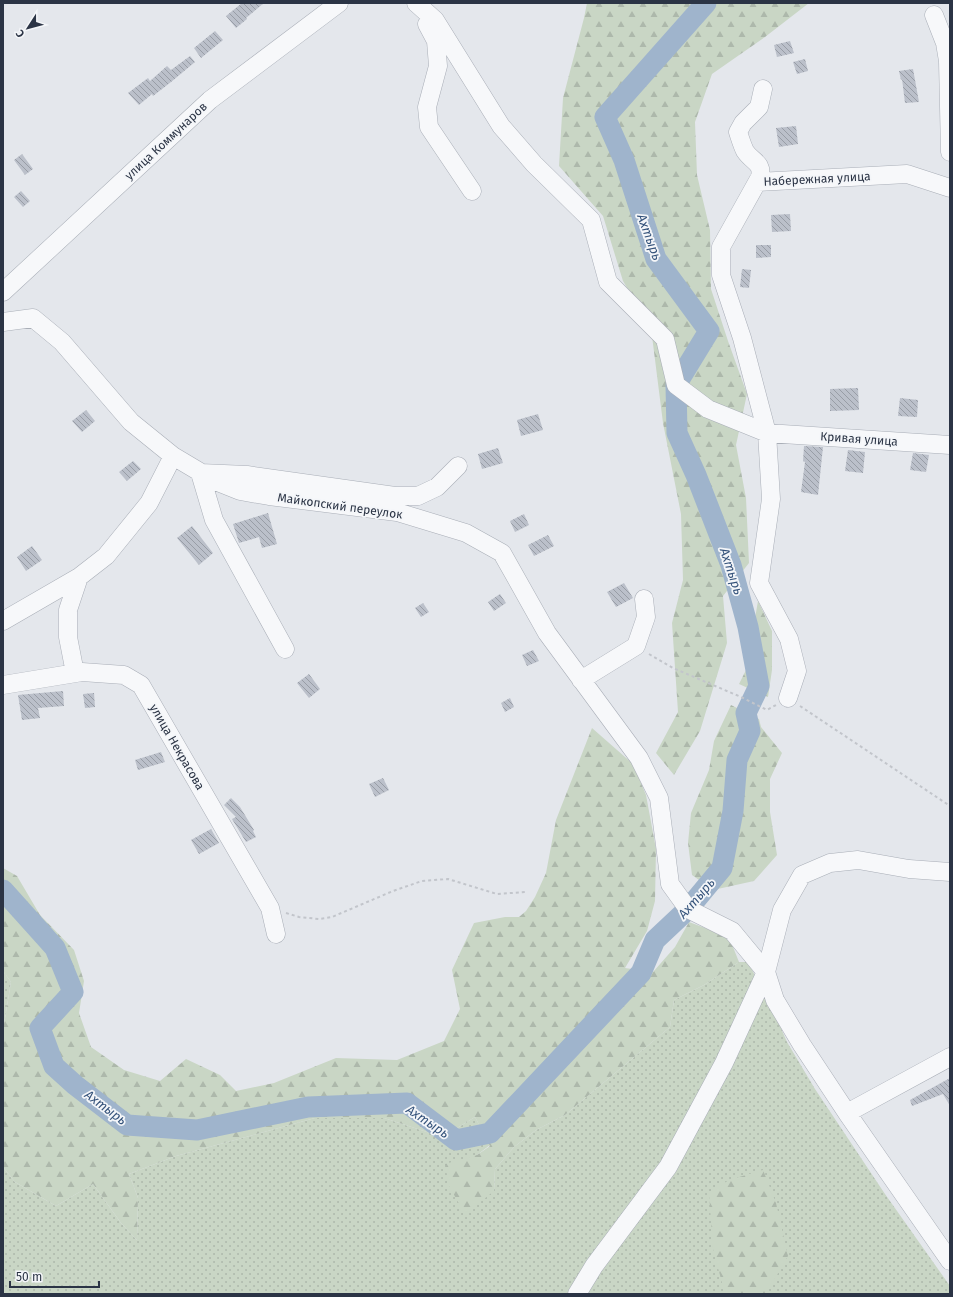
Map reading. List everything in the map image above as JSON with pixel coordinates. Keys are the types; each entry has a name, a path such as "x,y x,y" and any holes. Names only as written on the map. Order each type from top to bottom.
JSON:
{"street":[{"name":"улица Коммунаров","path":"3,292 210,100 339,3"},
{"path":"417,4 436,41 438,66 427,106 429,127 472,191"},
{"name":"Кривая улица","path":"417,4 435,20 501,126 534,164 591,220 608,282 665,339 676,385 708,409 767,433 950,444"},
{"path":"934,15 945,43 948,61 950,152"},
{"path":"758,182 762,170 758,163 751,158 745,150 738,132 743,123 759,107 763,89"},
{"name":"Набережная улица","path":"788,698 797,671 796,664 789,639 759,582 771,499 767,433 742,338 721,275 721,247 758,182 907,174 950,188"},
{"path":"3,322 33,318 62,342 131,422 173,456 149,503 106,556 79,577 3,621"},
{"name":"Майкопский переулок","path":"173,456 215,481 240,491 397,512 466,533 502,553 547,633 639,758 659,798 670,884 688,910 732,932 766,972"},
{"path":"285,649 214,520 200,473 247,475 395,496 418,496 437,487 458,466"},
{"path":"75,672 68,637 68,610 79,577"},
{"path":"581,680 636,646 646,617 644,599"},
{"name":"улица Некрасова","path":"3,685 75,672 124,675 141,685 270,908 276,934"},
{"path":"577,1294 594,1266 668,1167 724,1063 766,972 782,910 802,875 830,863 858,860 909,869 950,872"},
{"path":"766,972 775,1000 802,1045 847,1113 950,1261"},
{"path":"847,1113 950,1057"}],"path":[{"path":"636,646 673,668 741,697 767,710 788,698 950,806"},
{"path":"270,908 299,917 319,919 332,917 393,891 422,881 448,879 497,894 526,892"}],"green space":[{"path":"587,3 809,3 765,37 712,74 695,122 697,175 710,230 711,289 747,394 736,445 746,498 749,563 723,596 727,643 700,731 674,775 656,753 678,712 672,623 683,580 681,514 663,423 651,328 623,281 603,216 559,166 563,98"},
{"path":"758,601 772,631 772,670 768,697 739,684 746,670"},
{"path":"731,705 759,719 761,727 782,753 770,779 770,812 777,855 754,881 713,890 692,875 688,843 691,813 709,770 714,741"},
{"path":"592,728 633,764 646,795 656,849 655,901 647,931 625,968 653,972 675,947 689,922 729,937 739,962 704,985 674,1000 670,1027 565,1115 536,1130 514,1147 495,1169 494,1191 465,1214 449,1186 445,1164 477,1155 490,1146 475,1117 457,1128 430,1133 384,1118 315,1118 176,1156 129,1174 138,1198 137,1240 121,1223 93,1184 56,1206 15,1182 3,1167 3,1030 11,982 3,971 3,868 17,876 40,915 74,950 84,981 79,1013 91,1047 124,1070 160,1081 186,1059 220,1075 236,1091 274,1083 336,1058 397,1060 444,1041 460,1009 452,970 474,923 505,917 519,917 526,911 535,897 546,873 556,820"},
{"path":"739,962 748,962 773,1010 787,1042 815,1089 885,1194 950,1286 950,1294 3,1294 3,1167 15,1182 56,1206 93,1184 121,1223 137,1240 138,1198 129,1174 176,1156 315,1118 384,1118 430,1133 457,1128 475,1117 490,1145 477,1155 494,1191 495,1169 514,1147 536,1130 565,1115 670,1027 674,1000 704,985"},
{"path":"3,971 11,982 3,1030"},
{"path":"763,1170 776,1203 788,1256 766,1294 725,1294 713,1249 709,1193 729,1180"}],"building":[{"path":"242,3 264,3 236,28 226,16"},
{"path":"215,31 223,40 201,58 194,48"},
{"path":"790,41 794,53 777,57 774,45"},
{"path":"190,56 195,62 153,96 152,94 139,105 128,93 148,78 150,81 167,66 171,70"},
{"path":"805,59 808,71 797,74 793,62"},
{"path":"913,69 919,102 905,103 902,79 901,80 899,71"},
{"path":"796,126 798,144 779,147 776,128"},
{"path":"22,154 33,169 25,175 14,160"},
{"path":"21,191 30,201 23,207 14,197"},
{"path":"790,214 791,231 772,232 771,215"},
{"path":"756,245 771,245 771,257 756,258"},
{"path":"742,269 751,270 749,288 740,287"},
{"path":"858,388 859,410 830,411 830,389"},
{"path":"900,398 918,400 917,417 898,416"},
{"path":"86,410 95,421 82,432 72,421"},
{"path":"538,414 543,430 521,436 517,420"},
{"path":"804,446 823,447 818,495 801,492 805,462 803,461"},
{"path":"498,448 503,463 482,469 478,454"},
{"path":"848,450 865,452 863,473 845,471"},
{"path":"913,453 929,455 926,472 910,470"},
{"path":"133,461 141,469 127,481 119,472"},
{"path":"268,513 277,544 262,548 259,537 239,543 233,524"},
{"path":"524,514 529,525 515,532 510,521"},
{"path":"192,526 213,553 199,565 177,538"},
{"path":"548,535 554,546 534,556 528,545"},
{"path":"32,546 42,560 26,571 17,557"},
{"path":"624,583 633,598 616,607 607,592"},
{"path":"500,594 506,603 494,611 488,602"},
{"path":"423,603 429,612 421,617 415,608"},
{"path":"533,650 539,661 527,666 522,655"},
{"path":"309,674 320,689 309,698 297,683"},
{"path":"63,691 64,706 38,708 40,718 22,720 18,695"},
{"path":"94,693 95,707 85,708 83,694"},
{"path":"510,698 514,707 505,712 501,703"},
{"path":"161,752 165,762 138,770 135,760"},
{"path":"383,778 389,790 375,797 369,784"},
{"path":"231,798 240,807 254,830 253,831 256,837 246,842 232,819 236,817 224,805"},
{"path":"211,829 219,843 199,854 191,840"},
{"path":"950,1078 950,1106 943,1094 912,1106 910,1100"}],"waterway":[{"name":"Ахтырь","path":"3,890 55,948 73,992 40,1028 54,1066 75,1085 127,1125 197,1130 308,1107 407,1103 456,1140 490,1133 641,973 655,940 688,909 722,868 733,811 737,760 750,731 746,713 759,686 748,627 731,565 696,475 677,433 676,385 709,331 656,259 624,160 605,117 706,3"}]}
